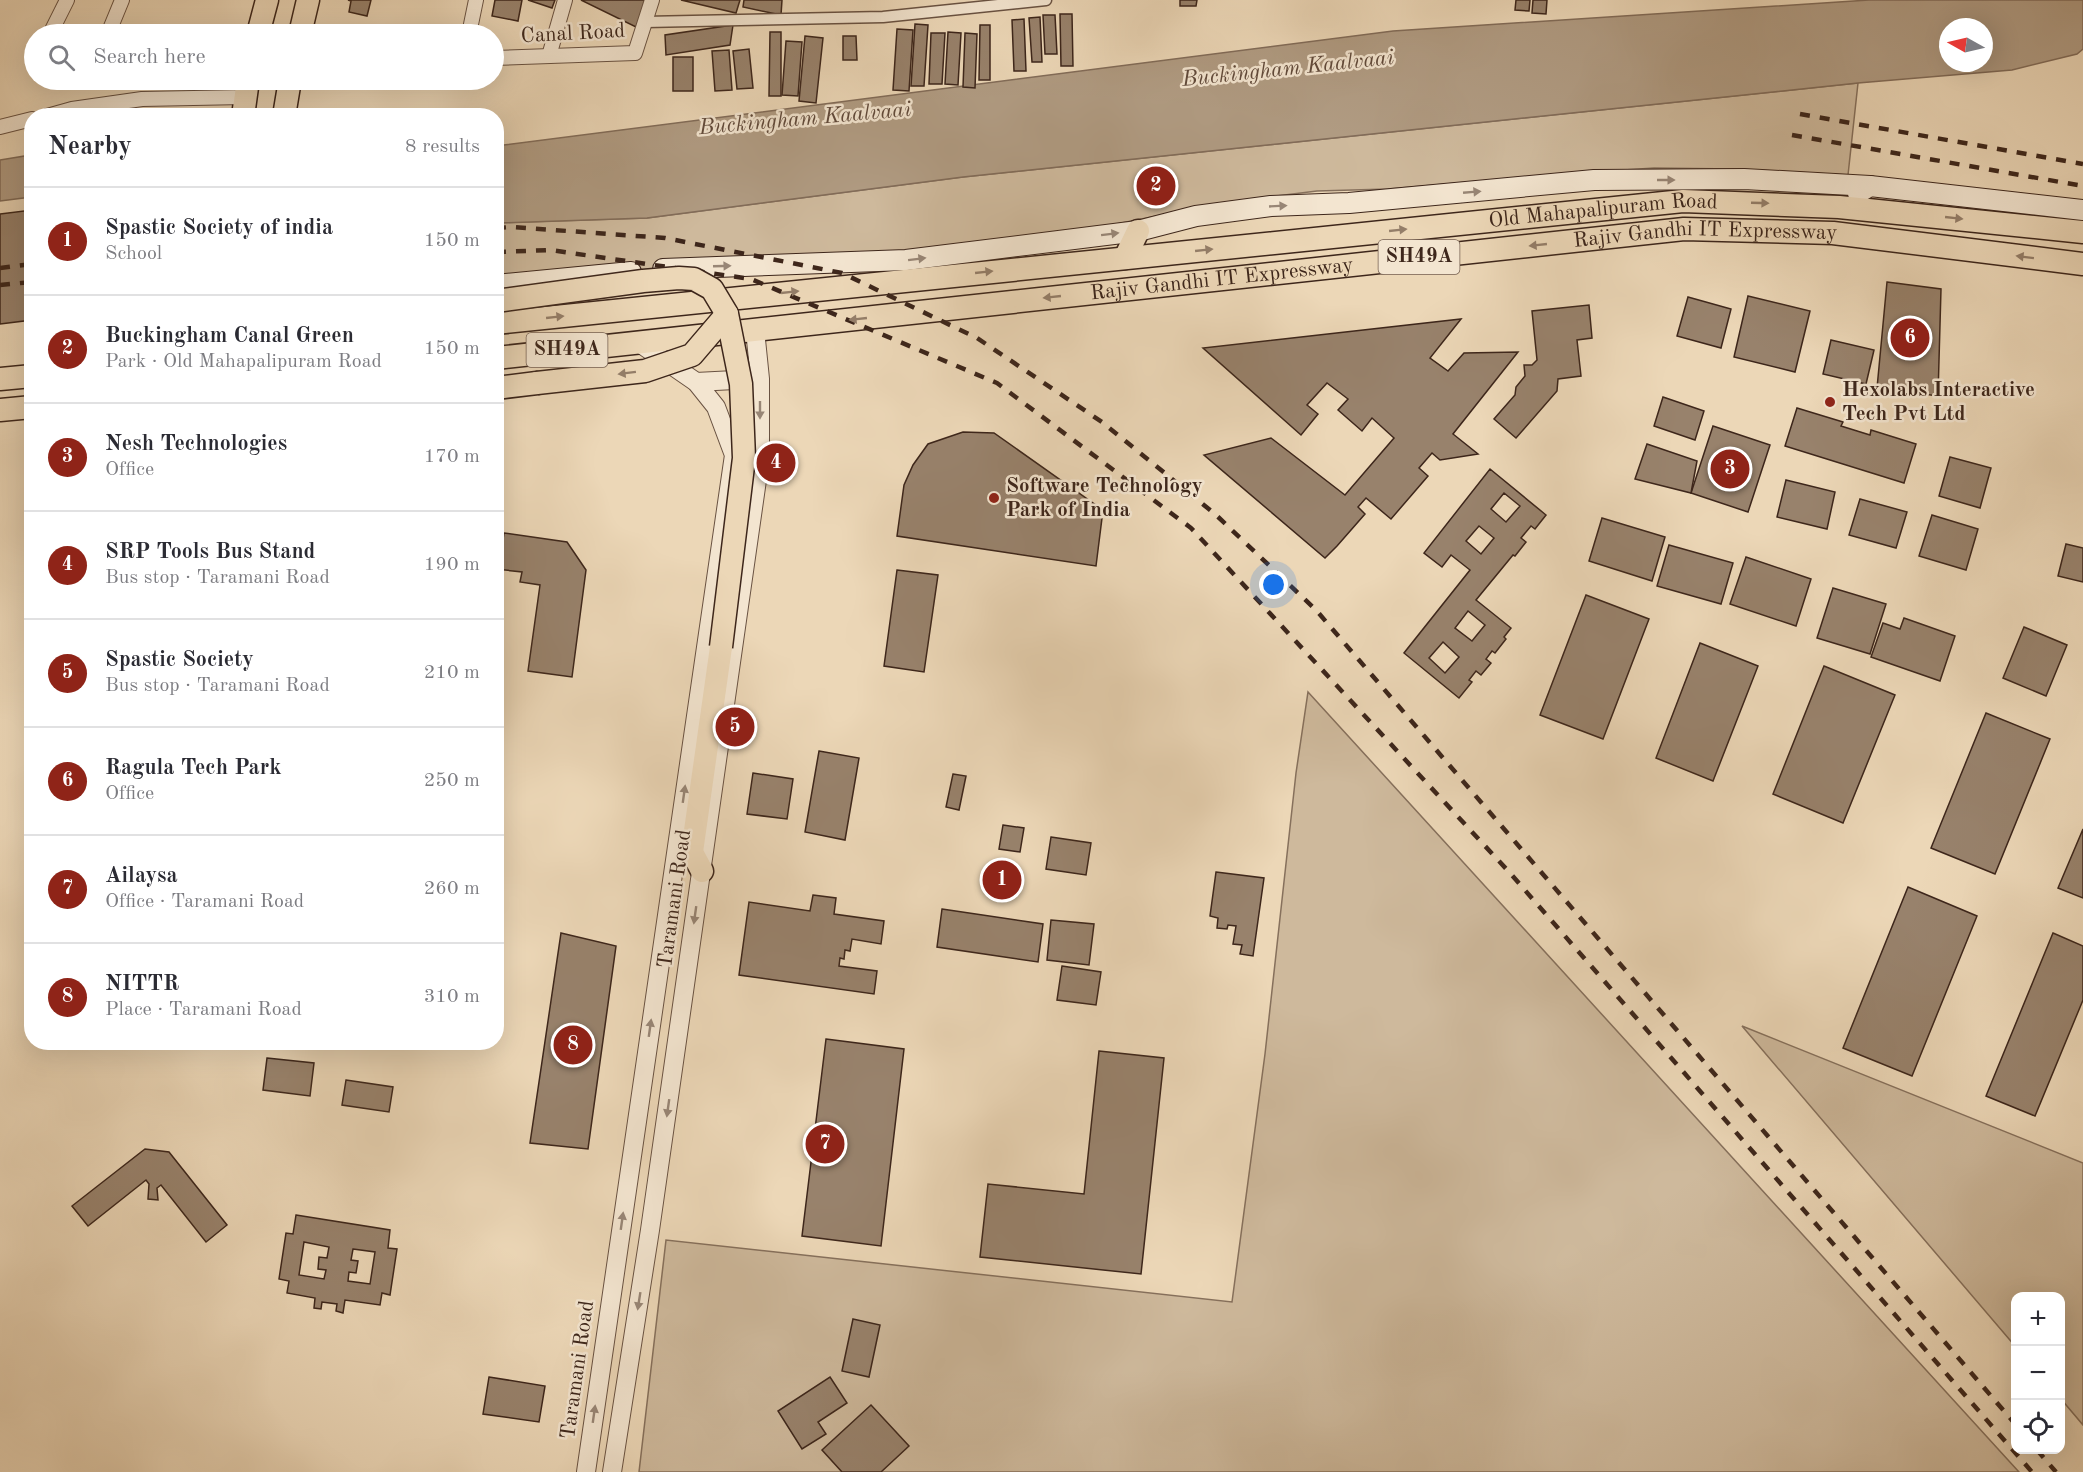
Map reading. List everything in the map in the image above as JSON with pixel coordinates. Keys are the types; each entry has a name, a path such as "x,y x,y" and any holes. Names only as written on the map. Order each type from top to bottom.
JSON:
{"main road":[{"path":"261,24 267,0"},
{"path":"302,24 308,0"},
{"path":"286,108 289,90"},
{"path":"504,284 681,268 906,260 1138,231 1197,216 1271,206 1349,203 1594,180 1744,179 1870,186 2083,210"},
{"path":"1839,207 1870,186"},
{"name":"Old Mahapalipuram Road","path":"504,322 1683,201 1839,207 2083,232"},
{"name":"Rajiv Gandhi IT Expressway","path":"638,342 1684,229 1833,233 2083,264"},
{"path":"1125,258 1138,231"},
{"path":"1236,246 1241,276"},
{"path":"1176,253 1179,283"},
{"path":"504,300 679,278 694,279 712,289 727,314 741,384 744,458 721,647 692,852 702,871"},
{"path":"504,387 645,371 692,355 727,314"},
{"name":"SH49A","path":"504,357 638,342"},
{"path":"0,379 24,377"},
{"path":"0,410 24,407"}],"street":[{"path":"55,24 67,0"},
{"path":"112,24 122,0"},
{"path":"471,24 476,0"},
{"path":"549,56 565,0"},
{"name":"Canal Road","path":"504,58 635,53 652,0"},
{"path":"645,22 883,17 1046,0"},
{"path":"79,108 142,99 245,97"},
{"path":"0,127 24,121"},
{"name":"Taramani Road","path":"612,1472 650,1230 760,459 760,379 755,330"},
{"path":"638,342 696,382 760,379"},
{"name":"Taramani Road","path":"586,1472 734,455 716,407 696,382"}],"shaded area":[{"path":"1858,83 1848,175 1736,169 1654,168 1388,189 1317,191 1227,202 1096,228 853,257 504,289 504,223 647,218 963,177"},
{"path":"1308,692 2019,1472 639,1472 666,1240 1232,1302 1265,1054 1296,773"},
{"path":"1742,1026 2083,1163 2083,1425 2065,1404 2065,1292 2011,1292 2011,1341"}],"water":[{"name":"Buckingham Kaalvaai","path":"1869,0 2083,0 2083,49 2077,54 2012,70 1993,72 1993,18 1939,18 1939,72 1988,72 1858,83 963,177 647,218 504,223 504,145 1393,31"},
{"path":"24,156 24,198 0,201 0,160"}],"building":[{"path":"348,0 371,0 367,16 349,12 351,1"},
{"path":"495,0 522,0 518,21 492,16"},
{"path":"528,0 555,0 552,8"},
{"path":"581,0 643,0 646,2 636,27"},
{"path":"681,0 740,0 736,13"},
{"path":"744,0 782,0 781,15 743,7"},
{"path":"1180,0 1197,0 1196,6 1180,6"},
{"path":"1516,0 1530,0 1529,11 1515,10"},
{"path":"1533,0 1547,0 1546,14 1532,13"},
{"path":"1060,14 1072,14 1073,66 1061,66"},
{"path":"1043,15 1055,15 1057,54 1045,54"},
{"path":"1040,17 1042,62 1032,62 1029,18"},
{"path":"1024,19 1026,71 1014,71 1012,20"},
{"path":"915,24 928,25 924,86 911,86"},
{"path":"733,25 730,45 666,55 665,35"},
{"path":"980,25 990,25 990,80 979,80"},
{"path":"897,29 913,30 909,91 893,90"},
{"path":"770,32 781,32 781,96 769,96"},
{"path":"948,32 961,33 958,85 945,84"},
{"path":"931,33 945,33 942,84 929,84"},
{"path":"965,33 977,34 975,88 963,87"},
{"path":"805,36 823,38 816,103 799,101"},
{"path":"843,36 856,36 857,60 843,60"},
{"path":"786,41 802,42 798,96 782,95"},
{"path":"749,49 753,88 737,89 733,51"},
{"path":"729,50 732,90 715,91 712,51"},
{"path":"673,57 693,57 693,91 673,91"},
{"path":"24,211 24,321 0,324 0,214"},
{"path":"1887,282 1941,289 1938,396 1877,388"},
{"path":"1748,296 1810,311 1795,372 1734,357"},
{"path":"1688,297 1731,309 1721,348 1677,336"},
{"path":"1589,305 1592,338 1577,340 1581,376 1558,379 1557,391 1516,438 1494,419 1515,395 1516,387 1525,376 1524,365 1532,365 1537,360 1532,311"},
{"path":"1461,319 1430,358 1448,371 1464,353 1518,352 1453,434 1478,454 1440,460 1432,453 1419,468 1428,476 1391,519 1366,498 1358,507 1365,514 1325,558 1204,455 1271,438 1345,495 1394,438 1372,418 1362,431 1338,410 1348,399 1327,383 1307,405 1318,414 1301,435 1203,348"},
{"path":"1831,340 1874,350 1866,384 1823,374"},
{"path":"1663,397 1704,411 1695,440 1654,426"},
{"path":"1797,408 1843,422 1841,426 1870,435 1871,430 1916,444 1904,483 1785,446"},
{"path":"1713,426 1770,445 1748,512 1691,493"},
{"name":"Software Technology Park of India","path":"963,432 994,433 1103,510 1096,566 897,536 904,485 913,465 928,444"},
{"path":"1647,444 1697,461 1691,493 1635,479"},
{"path":"1950,457 1991,468 1980,508 1939,496"},
{"path":"1490,469 1546,515 1535,529 1531,526 1521,538 1526,542 1476,600 1511,628 1495,653 1492,651 1486,659 1491,663 1481,675 1476,671 1469,680 1472,682 1459,698 1404,653 1470,570 1451,555 1442,567 1424,553","holes":["1504,493 1520,506 1506,522 1491,509","1479,526 1494,538 1481,554 1466,541","1468,611 1485,625 1472,641 1455,628","1443,642 1459,657 1445,673 1429,658"]},
{"path":"1786,480 1835,492 1827,529 1777,517"},
{"path":"1860,499 1907,512 1896,548 1849,535"},
{"path":"1932,515 1978,529 1966,570 1919,556"},
{"path":"1602,518 1665,537 1652,581 1589,561"},
{"path":"504,533 567,542 586,570 572,677 528,671 540,585 520,582 522,572 504,570"},
{"path":"2066,544 2083,548 2083,582 2058,576"},
{"path":"1669,545 1733,563 1721,604 1657,586"},
{"path":"1746,557 1811,579 1796,626 1730,604"},
{"path":"897,570 938,575 924,672 884,666"},
{"path":"1833,588 1886,604 1870,654 1817,638"},
{"path":"1586,595 1649,619 1603,739 1540,715"},
{"path":"1904,618 1955,636 1940,681 1871,657 1883,623 1900,629"},
{"path":"2024,627 2067,645 2046,696 2003,678"},
{"path":"1700,643 1758,666 1713,781 1656,758"},
{"path":"1824,666 1895,695 1843,823 1773,794"},
{"path":"1986,713 2050,739 1995,874 1931,848"},
{"path":"819,751 859,758 845,840 805,832"},
{"path":"753,773 793,779 787,819 747,814"},
{"path":"953,774 966,776 959,810 946,807"},
{"path":"1003,825 1024,828 1020,852 999,849"},
{"path":"2083,829 2083,898 2058,888"},
{"path":"1051,837 1091,843 1086,875 1046,869"},
{"path":"1216,872 1264,878 1253,956 1240,954 1242,945 1233,944 1236,926 1228,925 1227,929 1217,928 1218,918 1210,916"},
{"path":"1908,887 1977,916 1912,1076 1843,1048"},
{"path":"813,895 836,898 834,914 884,921 881,944 852,939 850,951 845,950 844,959 840,958 839,966 877,971 874,994 739,975 749,902 810,911"},
{"path":"942,909 1043,924 1038,962 937,947"},
{"path":"1051,920 1094,924 1089,965 1047,960"},
{"path":"561,933 616,946 588,1149 530,1143"},
{"path":"2053,933 2083,946 2083,1000 2035,1116 1986,1096"},
{"path":"1062,966 1101,972 1096,1005 1057,1000"},
{"path":"826,1039 904,1049 881,1246 802,1236"},
{"path":"1099,1051 1164,1058 1141,1274 980,1257 988,1184 1084,1194"},
{"path":"267,1058 314,1063 310,1096 263,1090"},
{"path":"346,1080 393,1087 389,1112 342,1105"},
{"path":"145,1149 169,1152 227,1225 206,1242 161,1185 157,1188 158,1200 148,1199 149,1184 146,1180 88,1226 72,1206"},
{"path":"296,1215 390,1230 388,1248 397,1249 390,1295 382,1293 380,1305 345,1300 343,1313 336,1311 337,1304 322,1302 321,1309 314,1308 315,1298 287,1293 289,1281 279,1279 286,1233 293,1234","holes":["304,1242 329,1247 327,1258 319,1257 318,1269 326,1270 324,1279 299,1275","353,1249 375,1252 370,1284 348,1281 349,1272 356,1273 358,1261 351,1260"]},
{"path":"853,1319 880,1325 869,1377 842,1371"},
{"path":"489,1377 545,1386 539,1422 483,1414"},
{"path":"830,1377 847,1403 818,1422 826,1434 802,1449 778,1411"},
{"path":"871,1405 909,1446 881,1472 842,1472 822,1450"}],"railway":[{"path":"1800,114 2083,164"},
{"path":"1792,135 2083,186"},
{"path":"504,228 665,238 842,273 977,338 1102,422 1215,514 1316,610 2011,1419"},
{"path":"504,252 550,250 751,279 997,383 1191,528 1510,873 2032,1472"},
{"path":"0,268 24,265"},
{"path":"0,285 24,283"},
{"path":"2040,1454 2056,1472"}],"place":[{"name":"Buckingham Canal Green","path":"1156,186"},
{"name":"Ragula Tech Park","path":"1910,338"},
{"name":"Hexolabs Interactive Tech Pvt Ltd","path":"1830,402"},
{"name":"SRP Tools Bus Stand","path":"776,463"},
{"name":"Nesh Technologies","path":"1730,469"},
{"name":"Software Technology Park of India","path":"994,498"},
{"name":"Spastic Society","path":"735,727"},
{"name":"Spastic Society of india","path":"1002,880"},
{"name":"NITTR","path":"573,1045"},
{"name":"Ailaysa","path":"825,1144"}]}
